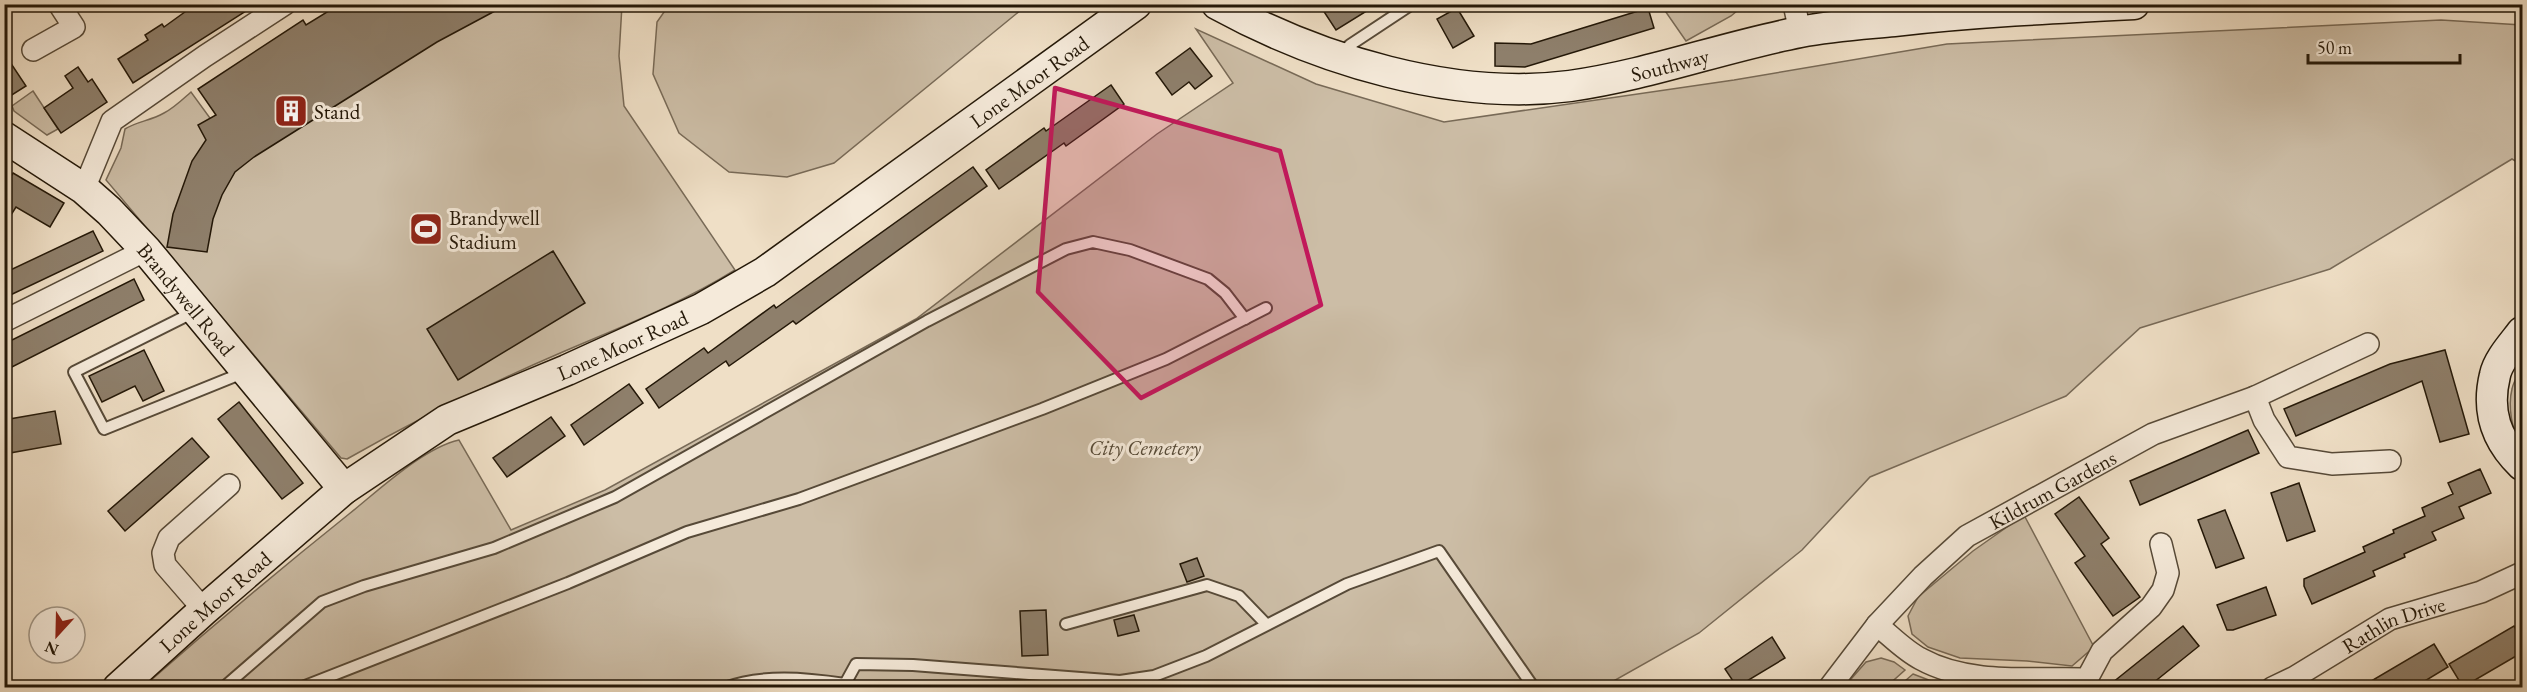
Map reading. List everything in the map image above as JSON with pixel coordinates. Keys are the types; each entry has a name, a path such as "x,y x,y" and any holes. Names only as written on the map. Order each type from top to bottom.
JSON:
{"street":[{"path":"33,50 74,27 59,4"},
{"name":"Lone Moor Road","path":"118,687 344,489 447,420 567,370 701,309 765,272 1136,4"},
{"name":"Southway","path":"1217,4 1266,29 1382,71 1425,80 1532,90 1612,77 1797,18 1941,16 2134,4"},
{"path":"84,189 112,121 281,6"},
{"name":"Brandywell Road","path":"4,136 84,189 146,250 344,489"},
{"path":"4,321 146,250"},
{"path":"2523,332 2511,346 2495,374 2492,407 2500,439 2523,465"},
{"name":"Kildrum Gardens","path":"1829,687 1877,625 1923,576 1967,536 2152,434 2255,397 2368,344"},
{"path":"2255,397 2264,420 2288,457 2332,464 2390,461"},
{"path":"204,610 165,565 163,553 169,538 229,485"},
{"path":"1877,625 1920,659 1950,671 1990,677 2091,683 2102,651 2151,607 2163,590 2168,573 2161,544"},
{"name":"Rathlin Drive","path":"2272,687 2298,682 2390,619 2481,592 2523,573"}],"lane":[{"path":"1339,56 1350,45 1412,4"},
{"path":"223,687 322,602 364,586 494,548 615,497 927,321 1066,249 1093,242 1130,250 1208,279 1225,293 1245,319"},
{"path":"300,687 568,583 687,532 800,499 1042,409 1166,359 1266,308"},
{"path":"197,311 74,372 104,429 247,371"},
{"path":"724,687 744,681 805,678 844,686 856,664 913,665 1120,681 1154,676 1206,656 1347,584 1439,551 1534,687"},
{"path":"1066,624 1207,585 1239,596 1266,624"},
{"path":"4,684 8,687"}],"highlighted area":[{"path":"1055,88 1280,151 1321,305 1141,398 1038,292"}],"green space":[{"name":"Brandywell Stadium","path":"408,5 622,5 619,56 624,106 735,270 670,305 478,391 347,459 341,458 106,180 121,148 125,129 168,111 191,92 215,125"},
{"path":"669,5 1027,5 834,163 787,177 729,172 679,133 653,74 657,22"},
{"path":"1661,5 1744,5 1731,16 1686,41"},
{"name":"City Cemetery","path":"2441,20 2522,25 2522,165 2512,159 2330,269 2140,328 2066,396 1870,477 1802,550 1699,633 1603,687 142,688 387,483 416,461 445,445 459,440 511,530 605,490 916,319 1157,134 1233,83 1196,29 1316,84 1444,122 1734,80 1947,44"},
{"path":"33,91 58,129 47,135 14,111 12,106"},
{"path":"2522,367 2522,444 2515,433 2510,403 2513,386"},
{"path":"2024,515 2094,647 2072,666 1960,658 1928,647 1912,634 1908,616 1918,597 1973,551"},
{"path":"1881,658 1894,662 1905,670 1886,687 1844,687 1866,662"},
{"path":"1913,674 1947,687 1898,687"}],"building":[{"path":"196,4 257,4 133,83 118,59 148,40 145,35 162,24 164,27"},
{"name":"Stand","path":"340,4 508,4 437,42 254,157 235,172 222,195 213,219 207,252 167,247 173,214 192,161 206,140 198,125 216,115 198,89 303,20 306,25"},
{"path":"1319,4 1378,4 1336,30"},
{"path":"1457,8 1474,36 1453,48 1437,19"},
{"path":"1648,8 1654,28 1525,67 1495,66 1495,43 1531,44"},
{"path":"1190,48 1212,76 1195,89 1189,82 1172,95 1156,73"},
{"path":"4,53 26,86 4,100"},
{"path":"78,67 88,82 92,79 107,102 61,133 44,108 73,88 65,76"},
{"path":"1111,85 1124,104 1066,146 1064,143 999,189 986,170 1044,128 1046,131"},
{"path":"973,167 987,186 796,324 793,321 729,366 726,361 659,408 646,389 704,348 708,353 774,305 776,308"},
{"path":"13,173 64,203 50,227 16,207 4,226 4,188"},
{"path":"93,231 103,251 4,298 4,273"},
{"path":"553,251 585,303 458,380 427,329"},
{"path":"134,279 144,300 4,371 4,344"},
{"path":"144,350 164,391 143,401 135,386 102,402 89,376"},
{"path":"2445,350 2469,434 2440,442 2422,381 2296,436 2284,409 2390,364"},
{"path":"629,384 643,403 584,445 571,425"},
{"path":"239,402 303,483 282,499 218,419"},
{"path":"55,411 61,444 4,454 4,420"},
{"path":"551,417 565,436 507,477 493,458"},
{"path":"2248,430 2259,453 2140,505 2130,481"},
{"path":"192,438 209,457 125,531 108,511"},
{"path":"2480,469 2491,493 2459,507 2464,518 2432,532 2436,540 2373,571 2375,576 2312,604 2304,586 2304,579 2365,552 2363,547 2425,516 2422,508 2453,494 2448,483"},
{"path":"2299,483 2315,531 2287,541 2271,493"},
{"path":"2079,497 2109,538 2101,544 2140,597 2113,616 2075,563 2085,556 2055,514"},
{"path":"2225,510 2244,558 2216,568 2198,520"},
{"path":"1197,558 1204,576 1187,582 1180,564"},
{"path":"2266,587 2276,615 2227,630 2217,605"},
{"path":"1046,610 1048,655 1022,656 1020,611"},
{"path":"1134,615 1139,631 1118,636 1114,620"},
{"path":"2183,626 2199,646 2148,687 2107,687"},
{"path":"2514,626 2523,640 2523,652 2463,687 2449,664"},
{"path":"1772,637 1785,658 1737,687 1725,669"},
{"path":"2434,644 2448,667 2415,687 2361,687"}],"place":[{"name":"Stand","path":"291,111"},
{"name":"Brandywell Stadium","path":"426,229"}]}
